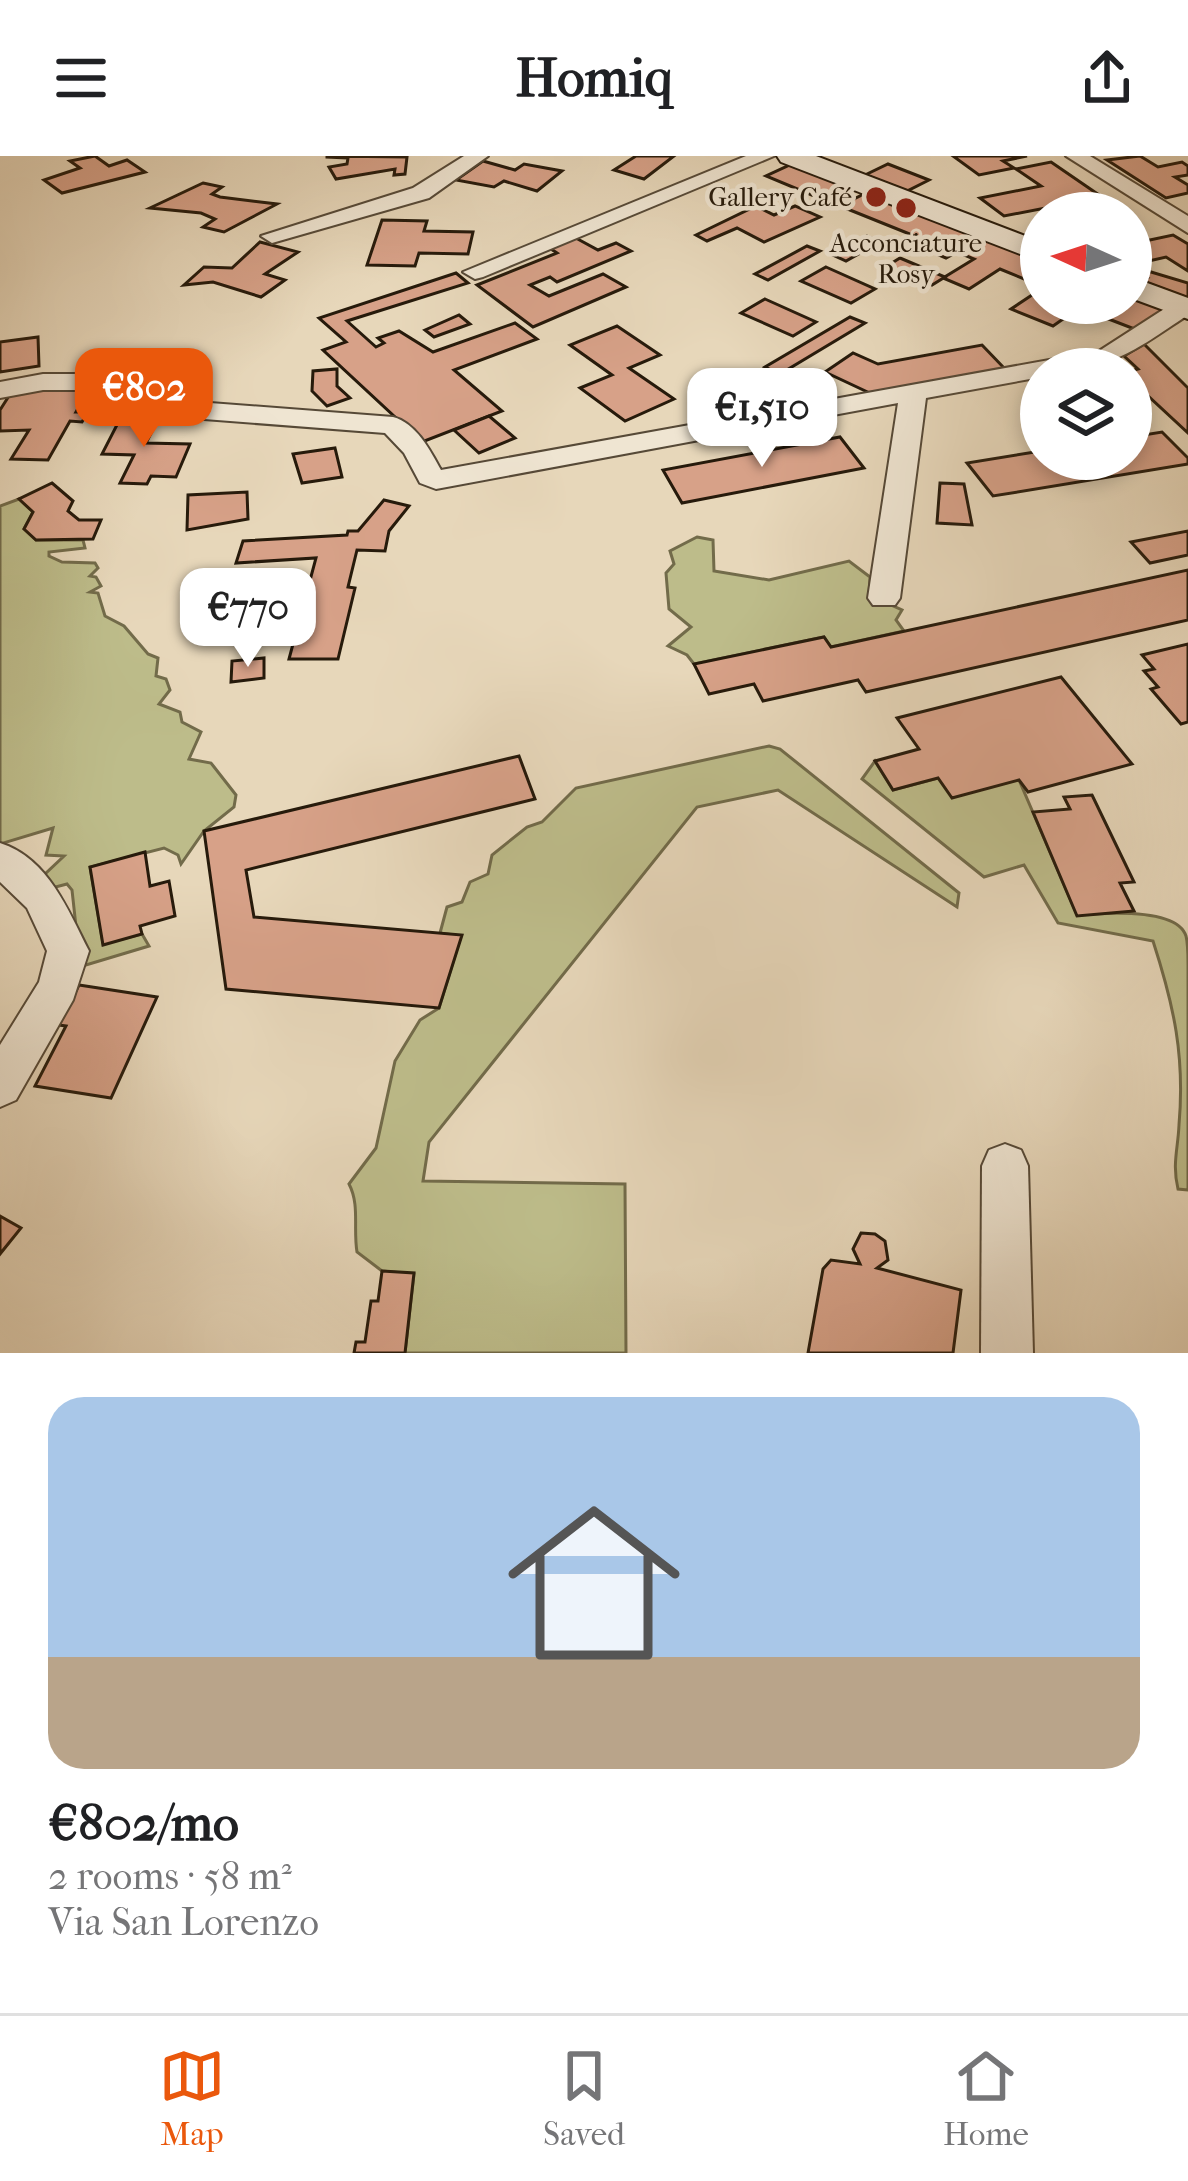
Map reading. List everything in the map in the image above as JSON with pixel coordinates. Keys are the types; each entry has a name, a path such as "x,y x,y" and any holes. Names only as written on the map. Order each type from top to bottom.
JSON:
{"main road":[{"path":"807,158 1020,239"},
{"path":"1152,295 1186,308"}],"street":[{"path":"272,236 421,193 478,156"},
{"path":"475,272 764,156"},
{"path":"1076,156 1177,211 1188,226"},
{"path":"1122,348 1186,308"},
{"path":"0,390 84,383 157,394 178,410 393,425 401,429 436,480 1020,373"},
{"path":"884,598 913,393"},
{"path":"0,858 42,897 68,951 58,987 0,1086"},
{"path":"1005,1166 1007,1353"}],"shaded area":[{"path":"19,499 33,512 24,529 36,540 83,540 85,548 49,552 49,556 62,562 95,563 98,568 90,576 101,586 90,592 98,593 105,616 124,626 148,654 158,658 156,676 166,679 170,690 159,704 180,712 182,722 201,732 189,759 211,763 236,795 234,807 204,831 181,864 178,855 164,848 90,867 103,944 142,934 149,946 86,965 79,954 72,890 67,884 48,889 44,875 64,856 46,855 53,828 0,844 0,506"},
{"path":"697,537 713,540 714,571 769,580 849,561 870,577 869,595 902,610 896,620 904,631 831,647 824,637 694,664 668,646 691,627 669,609 666,573 674,564 670,551"},
{"path":"769,746 780,749 959,893 957,907 778,790 697,807 429,1142 423,1181 625,1184 626,1353 405,1353 414,1274 382,1271 357,1252 349,1184 376,1148 395,1061 420,1020 439,1008 461,936 440,933 447,907 462,902 470,882 488,874 492,855 527,827 542,822 576,788"},
{"path":"875,761 893,790 938,778 1019,780 1077,915 1137,914 1180,927 1188,954 1188,1190 1178,1189 1175,1172 1180,1100 1176,1032 1153,941 1058,923 1024,865 984,877 862,779"}],"building":[{"path":"95,156 109,166 127,160 145,172 62,193 44,180 80,168 70,161"},
{"path":"636,156 674,156 644,179 614,170"},
{"path":"953,156 1027,156 1003,161 1014,168 979,175"},
{"path":"1140,156 1158,167 1182,162 1188,166 1188,175 1175,177 1188,185 1188,193 1166,198 1107,160"},
{"path":"327,157 407,157 405,174 394,175 395,169 336,179 329,167 347,164 348,158"},
{"path":"483,161 515,170 524,164 562,171 537,191 504,181 494,187 456,180"},
{"path":"1051,162 1095,192 1020,192 1020,213 1004,216 980,198 1041,186 1016,169"},
{"path":"792,164 845,185 819,198 766,176"},
{"path":"888,164 929,180 907,191 865,175"},
{"path":"203,183 222,187 212,194 220,197 277,204 224,232 203,227 215,219 201,213 150,208"},
{"path":"866,193 1020,253 1020,277 1000,269 969,289 943,278 974,259 957,252 946,258 927,250 937,245 840,206"},
{"path":"756,206 774,215 795,206 820,217 764,242 737,228 707,241 696,235"},
{"path":"382,220 427,221 424,231 473,232 468,254 419,253 415,266 367,265"},
{"path":"1173,235 1188,244 1188,271 1166,257 1152,260 1152,240"},
{"path":"867,236 880,242 846,261 833,255"},
{"path":"574,237 598,250 616,243 631,251 557,282 550,277 530,285 549,296 603,274 626,287 533,327 477,285 557,253 548,247"},
{"path":"260,242 298,252 265,274 285,280 261,297 213,282 184,285 204,267 232,268"},
{"path":"807,246 820,251 768,280 755,274"},
{"path":"900,258 945,277 932,285 887,266"},
{"path":"826,267 875,289 851,303 801,281"},
{"path":"1152,272 1188,283 1188,298 1152,285"},
{"path":"456,273 468,283 347,321 376,347 384,343 378,338 399,331 433,352 515,323 537,339 454,370 502,411 422,442 323,350 346,342 319,318"},
{"path":"765,299 816,322 793,336 741,313"},
{"path":"1152,304 1166,309 1152,319"},
{"path":"459,315 470,324 434,337 425,330"},
{"path":"850,317 865,323 780,374 765,367"},
{"path":"617,326 660,355 629,368 674,399 625,421 580,388 612,375 570,345"},
{"path":"38,337 39,366 0,372 0,342"},
{"path":"982,345 1006,370 874,395 825,372 853,353 878,364"},
{"path":"133,352 178,354 164,380 118,379"},
{"path":"1152,352 1188,388 1188,433 1152,400"},
{"path":"337,369 337,386 350,398 327,406 312,391 313,371"},
{"path":"16,385 90,387 76,412 88,412 82,422 70,421 48,460 11,459 29,430 0,431 0,410"},
{"path":"110,401 154,401 150,410 106,411"},
{"path":"122,415 160,416 146,443 190,444 176,477 151,476 147,484 120,483 134,455 102,454"},
{"path":"489,416 515,438 479,453 454,430"},
{"path":"1162,432 1188,458 1188,464 1152,470 1152,434"},
{"path":"840,437 864,468 682,503 663,470"},
{"path":"335,448 342,477 302,483 293,454"},
{"path":"1020,454 1020,480 1090,480 993,496 967,463"},
{"path":"52,483 73,501 68,511 79,520 101,520 93,539 36,540 24,529 33,512 19,499"},
{"path":"940,483 964,484 972,525 937,523"},
{"path":"247,492 248,519 187,530 188,495"},
{"path":"384,500 409,506 389,531 385,551 357,550 348,587 355,588 338,659 289,659 316,558 236,563 243,541 347,535 358,531"},
{"path":"1188,531 1188,555 1150,563 1131,542"},
{"path":"1188,570 1188,620 866,692 858,680 763,701 754,684 709,694 694,664 824,637 831,647"},
{"path":"1188,644 1188,722 1181,724 1151,689 1158,687 1144,671 1154,669 1142,655"},
{"path":"264,658 264,678 231,682 232,661"},
{"path":"1061,677 1132,764 1028,792 1019,780 952,798 938,778 893,790 875,761 919,749 897,718"},
{"path":"519,756 535,799 246,870 254,917 462,935 439,1008 226,989 204,831"},
{"path":"1092,795 1134,882 1120,883 1134,911 1077,916 1033,812 1070,809 1064,797"},
{"path":"145,852 150,886 169,881 175,916 140,926 142,934 103,945 90,867"},
{"path":"79,985 157,997 111,1098 35,1086 66,1026 59,1025"},
{"path":"0,1216 21,1228 0,1254"},
{"path":"861,1233 885,1241 888,1260 877,1268 961,1290 953,1353 808,1353 823,1269 831,1260 860,1264 853,1249"},
{"path":"382,1271 414,1273 405,1353 354,1353 356,1342 365,1342 371,1301 378,1301"}],"place":[{"name":"Gallery Café","path":"876,197"},
{"name":"Acconciature Rosy","path":"906,208"}]}
